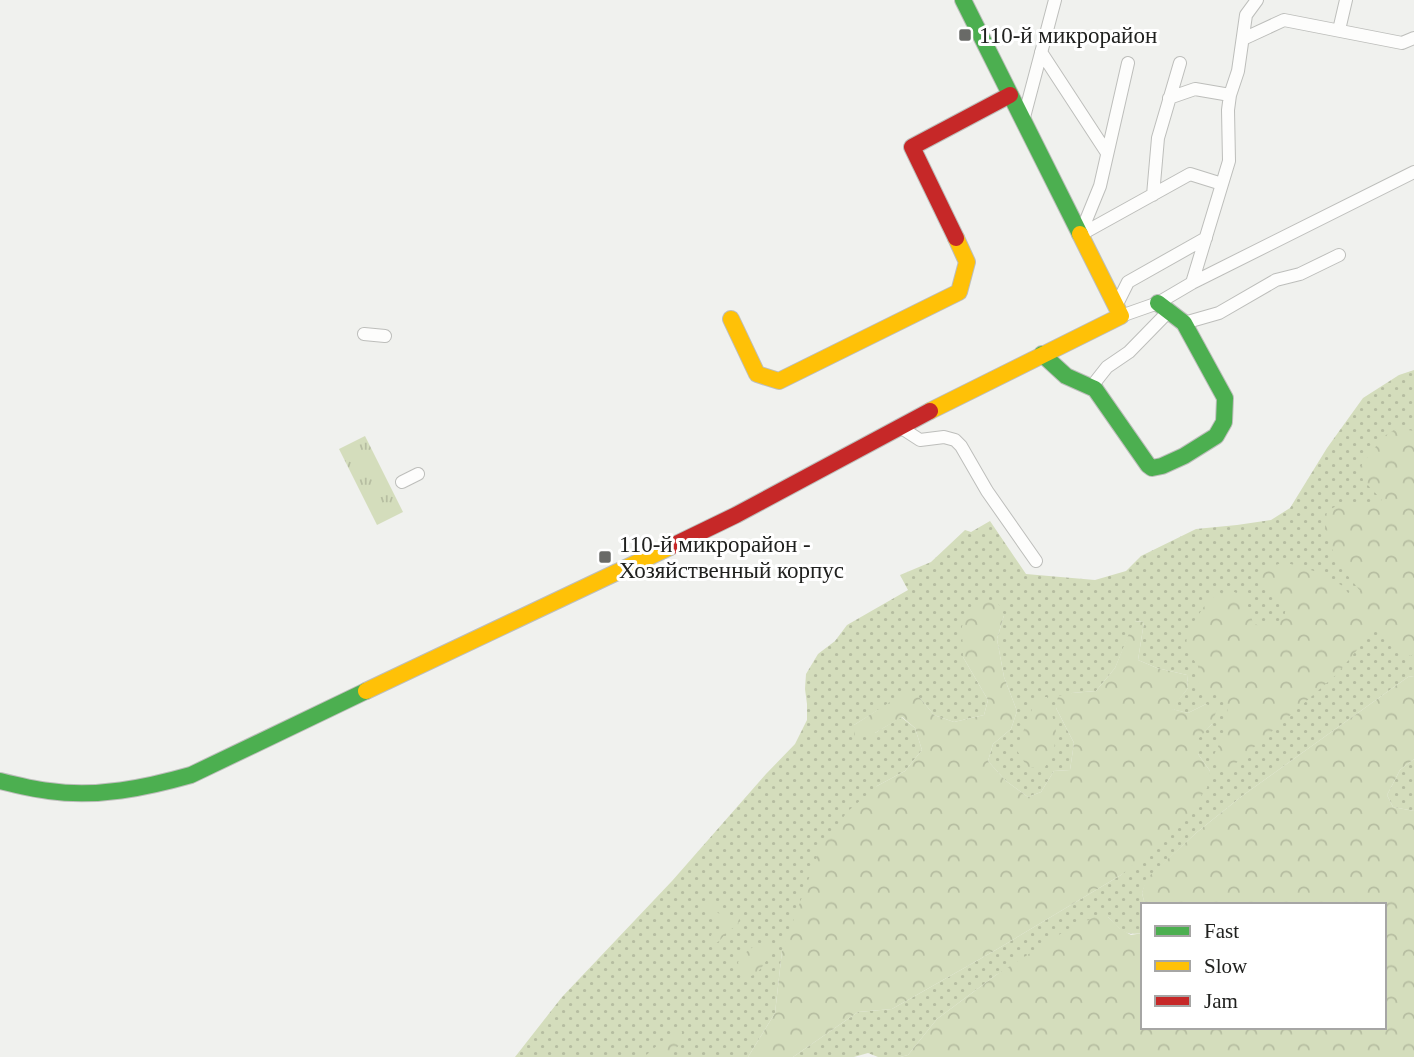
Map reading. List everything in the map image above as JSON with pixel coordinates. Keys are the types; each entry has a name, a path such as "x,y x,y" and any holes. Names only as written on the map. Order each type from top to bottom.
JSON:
{"street":[{"path":"963,0 1119,311"},
{"path":"1023,121 1055,0"},
{"path":"1192,283 1229,161 1230,95 1238,71 1247,15 1257,0"},
{"path":"1339,30 1346,0"},
{"path":"1243,39 1284,20 1402,43 1414,38"},
{"path":"1041,52 1107,153"},
{"path":"1080,235 1100,186 1128,62"},
{"path":"1153,195 1158,138 1180,63"},
{"path":"1170,98 1195,89 1230,95"},
{"path":"731,319 757,374 779,381 959,292 967,262 912,147 1010,95"},
{"path":"1093,386 1107,367 1129,352 1164,307 1192,283 1414,172"},
{"path":"1080,235 1189,174 1222,184"},
{"path":"1119,311 1128,282 1206,238"},
{"path":"1184,323 1219,313 1276,280 1300,274 1339,255"},
{"path":"0,780 32,789 80,793 121,791 191,775 736,515 1119,311 1164,307 1184,323 1225,398 1224,422 1216,436 1184,456 1152,468 1093,386 1066,376 1042,354"},
{"path":"364,334 385,336"},
{"path":"900,427 920,440 944,437 955,440 1036,561"},
{"path":"402,482 418,474"}],"green space":[{"path":"1414,370 1414,676 1408,677 1242,796 1196,833 1147,879 1142,893 1144,903 1141,903 1141,933 1123,931 1108,917 996,975 937,1019 908,1055 878,1057 868,1053 854,1057 793,1057 858,1012 892,1009 1121,875 1210,771 1198,754 1198,738 1212,724 1206,704 1188,713 1171,709 1188,688 1187,675 1138,660 1144,622 1135,621 1115,668 1096,691 1072,693 1056,708 1074,743 1070,770 1054,771 1041,792 1028,797 1006,781 988,761 993,744 1011,729 1017,711 1004,677 997,639 1004,615 963,657 988,700 984,715 954,722 934,715 920,698 878,710 854,725 875,733 901,717 915,728 922,750 905,771 877,786 782,951 775,1013 748,1057 515,1057 562,997 672,881 795,744 807,720 806,674 818,654 835,641 847,625 908,590 900,575 931,562 965,530 971,532 990,521 1026,574 1095,580 1126,571 1141,556 1196,529 1271,520 1290,508 1327,448 1363,398 1399,375"},
{"path":"1397,428 1414,431 1414,653 1411,656 1400,653 1377,626 1337,674 1227,771 1218,769 1213,757 1223,736 1228,707 1220,694 1206,693 1199,684 1198,666 1186,649 1187,632 1209,599 1230,590 1245,597 1253,623 1262,627 1284,619 1286,606 1258,584 1257,572 1284,562 1314,571 1343,586 1351,597 1361,592 1336,561 1325,527 1327,511 1344,502 1368,506 1382,500 1363,480 1360,467 1383,437"},
{"path":"365,436 403,512 377,525 339,449"},
{"path":"996,599 1004,615 997,639 1004,677 1017,711 1011,729 993,744 988,761 1006,781 1028,797 1041,792 1054,771 1070,770 1074,743 1056,708 1058,696 1096,691 1115,668 1134,621 1144,622 1138,660 1187,675 1188,688 1172,709 1188,713 1206,704 1217,709 1212,724 1198,739 1198,754 1210,771 1207,788 1177,828 1121,875 994,951 892,1009 858,1012 793,1057 748,1057 775,1013 782,951 819,851 847,812 877,786 905,771 922,750 915,728 902,717 875,733 854,739 854,725 904,693 920,698 934,715 954,722 984,715 988,700 963,657 962,626 976,603"},
{"path":"1414,676 1414,759 1400,770 1387,795 1393,807 1414,811 1414,1057 900,1057 908,1055 937,1019 996,975 1068,929 1099,915 1108,917 1131,935 1141,933 1141,1029 1386,1029 1386,903 1144,903 1142,893 1146,879 1196,833 1242,796 1408,677"},
{"path":"1037,697 1047,697 1056,729 1054,751 1045,767 1028,768 1016,749"},
{"path":"1414,759 1414,811 1393,807 1387,795 1400,770"},
{"path":"709,902 715,904 717,912 723,917 739,919 738,926 712,945 709,942 712,933 718,932 721,926 708,914 706,908"},
{"path":"758,943 769,946 769,955 759,970 749,976 739,970 738,962"},
{"path":"676,1029 682,1032 681,1043 668,1057 644,1057"}],"traffic: fast":[{"path":"963,0 1080,234"},
{"path":"1042,354 1066,376 1095,389 1148,465 1152,468 1162,466 1216,436 1224,422 1225,398 1184,323 1158,303"},
{"path":"0,781 43,790 85,793 139,788 174,780 191,775 366,691"}],"traffic: slow":[{"path":"930,411 1121,316 1080,234"},
{"path":"731,319 757,374 779,381 959,292 967,262 956,238"},
{"path":"366,691 670,547"}],"traffic: jam":[{"path":"956,238 912,147 1010,95"},
{"path":"670,547 736,515 930,411"}],"place":[{"name":"110-й микрорайон","path":"965,35"},
{"name":"110-й микрорайон - Хозяйственный корпус","path":"605,557"}]}
